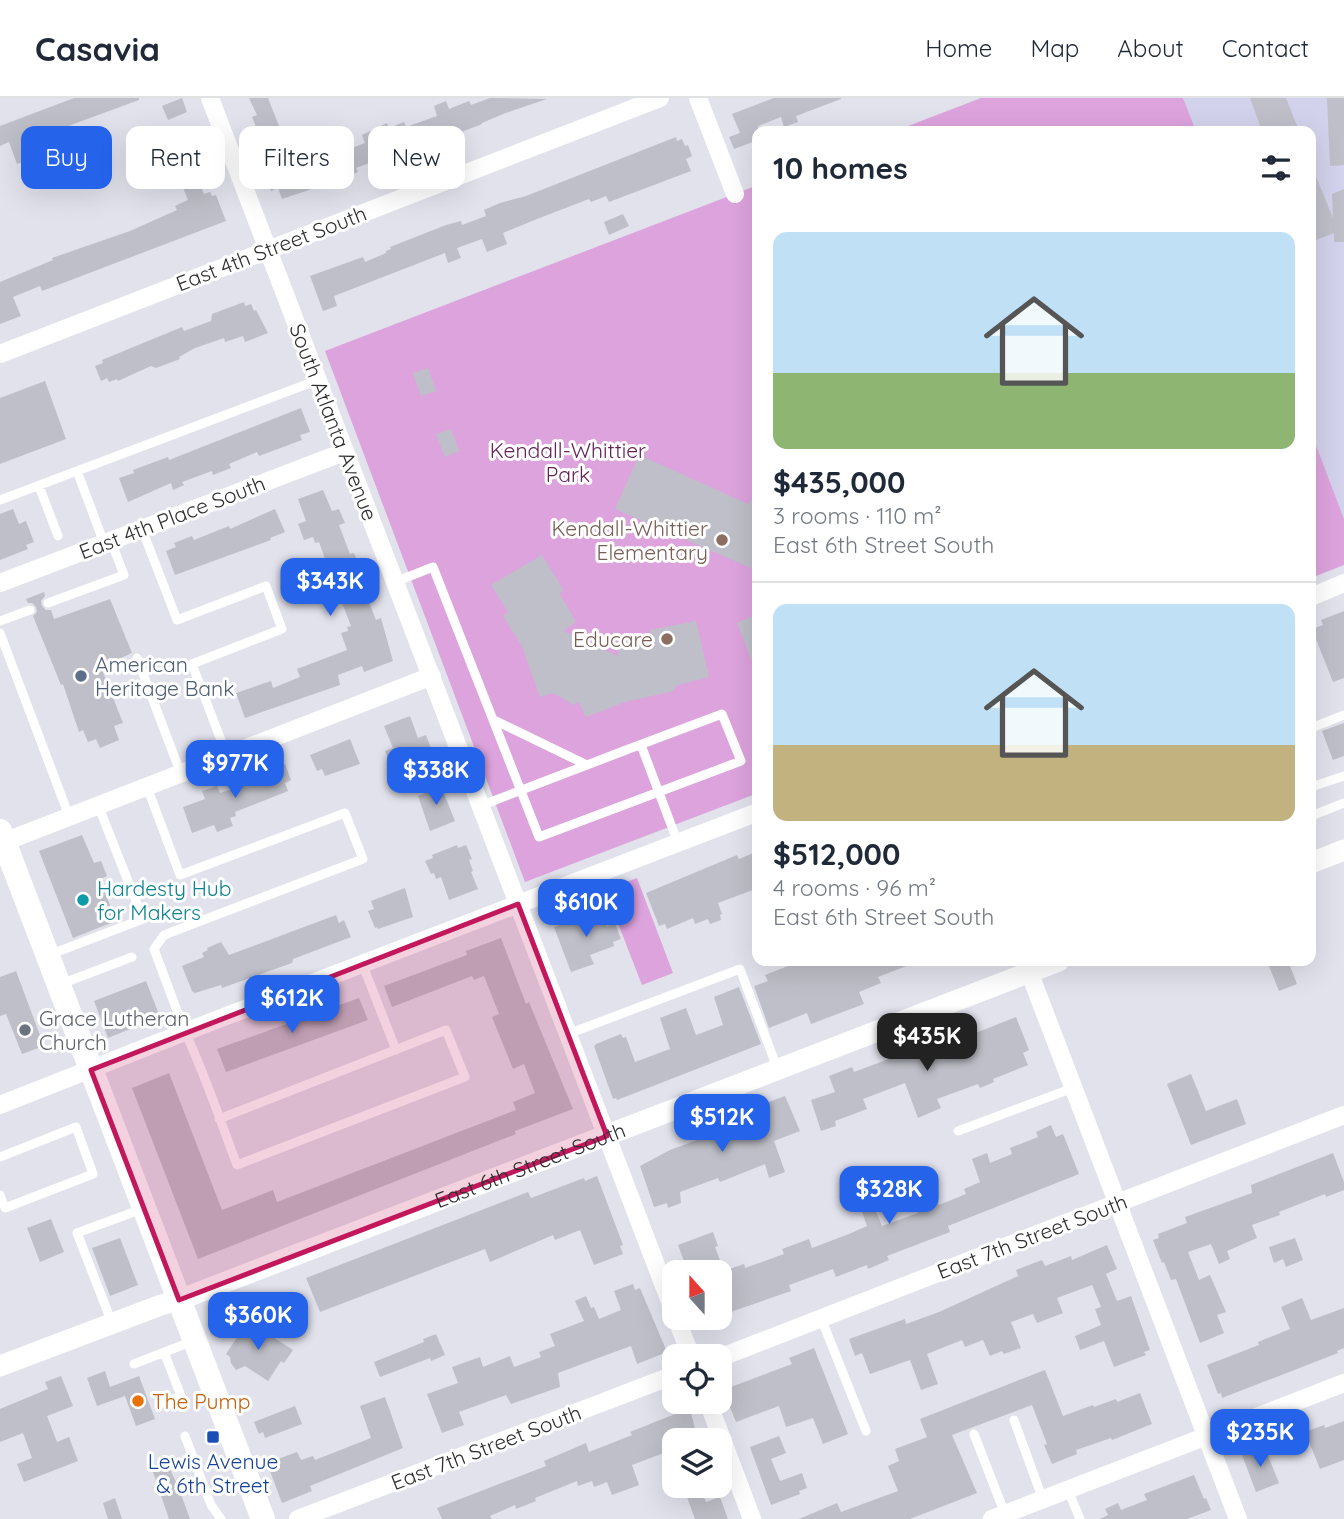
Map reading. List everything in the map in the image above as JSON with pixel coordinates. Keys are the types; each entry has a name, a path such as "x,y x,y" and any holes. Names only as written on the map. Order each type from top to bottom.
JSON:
{"main road":[{"path":"2,836 263,1519"}],"street":[{"name":"South Atlanta Avenue","path":"210,98 662,1280"},
{"name":"East 4th Street South","path":"0,354 660,98"},
{"path":"698,98 735,194"},
{"name":"East 4th Place South","path":"0,583 344,452"},
{"path":"1316,595 1344,583"},
{"path":"2,836 98,806 432,676"},
{"path":"0,1105 752,814"},
{"path":"1316,861 1344,850"},
{"path":"1027,967 1238,1519"},
{"name":"East 6th Street South","path":"0,1366 607,1136 1027,967"},
{"name":"East 7th Street South","path":"732,1353 1344,1115"},
{"name":"East 7th Street South","path":"310,1517 662,1380"},
{"path":"999,1516 1344,1383"},
{"path":"713,1414 752,1519"}],"lane":[{"path":"0,500 318,380"},
{"path":"48,603 124,575 77,471"},
{"path":"39,486 58,536"},
{"path":"142,529 177,620 266,586 282,629 192,664 227,756"},
{"path":"395,582 433,567 522,790 539,836 741,761 722,714 587,765 522,790 480,806"},
{"path":"0,621 30,610"},
{"path":"0,634 69,816"},
{"path":"137,658 181,774"},
{"path":"1316,726 1344,715"},
{"path":"494,720 587,765"},
{"path":"640,745 678,843"},
{"path":"1316,786 1344,776"},
{"path":"147,787 180,875 345,813 363,859 164,935 154,949 185,1032 219,1119 237,1165 465,1077 446,1030 219,1119"},
{"path":"1316,814 1344,803"},
{"path":"48,955 143,919 98,806"},
{"path":"59,985 132,957"},
{"path":"362,963 397,1050"},
{"path":"568,1034 740,969 778,1069"},
{"path":"958,1131 1073,1087"},
{"path":"0,1157 76,1127 93,1174 5,1208 0,1195"},
{"path":"112,1323 77,1233 144,1208"},
{"path":"821,1318 866,1431"},
{"path":"134,1364 195,1340"},
{"path":"160,1404 181,1396 164,1352"},
{"path":"1014,1420 1043,1500"},
{"path":"974,1434 999,1516"},
{"path":"185,1436 211,1505 221,1519"},
{"path":"1068,1490 1080,1519"}],"highlighted area":[{"path":"518,904 607,1136 179,1300 91,1070"}],"shaded area":[{"path":"1183,98 1344,98 1344,519 1316,445 1316,126 1194,126"}],"green space":[{"path":"981,98 1183,98 1194,126 908,126"},
{"name":"Kendall-Whittier Park","path":"752,187 752,795 525,882 325,351"},
{"path":"1316,445 1344,519 1344,565 1316,576"},
{"path":"637,878 673,973 642,985 605,890"}],"building":[{"path":"74,98 139,98 68,126 21,126 21,163 17,164 9,142 0,146 0,126"},
{"path":"182,98 187,112 168,120 162,106"},
{"path":"249,98 268,98 279,126 256,126 252,117 257,115"},
{"path":"490,98 547,99 465,131 465,126 409,126 437,116 434,106 446,101 449,109 469,101 471,105"},
{"path":"774,98 841,98 796,116 798,122 787,126 784,126 781,117 752,126 752,142 734,149 729,137 740,133 732,114"},
{"path":"1250,98 1286,98 1297,126 1260,126"},
{"path":"1327,98 1344,98 1344,165 1330,166"},
{"path":"368,132 368,164 356,168 358,172 354,173 354,147 365,143 362,135"},
{"path":"676,137 677,141 682,139 685,146 688,145 692,156 686,159 691,171 609,202 606,196 591,202 589,199 537,219 503,233 507,244 487,252 482,239 457,248 461,258 448,263 445,253 334,296 337,306 323,311 310,276 363,257 365,262 386,253 390,247 446,225 461,221 462,225 486,216 484,210 500,203 526,196"},
{"path":"1316,176 1333,218 1332,194 1344,189 1344,242 1334,242 1334,233 1316,240"},
{"path":"184,189 202,189 204,194 210,192 212,196 216,195 226,221 42,291 40,286 13,297 21,316 0,324 0,282 53,260 52,258 130,231 177,210 175,206 188,200"},
{"path":"278,189 312,189 309,190 282,199"},
{"path":"623,214 629,226 609,235 604,222"},
{"path":"244,302 245,306 251,304 254,311 256,310 268,333 245,342 243,336 225,342 224,338 195,348 179,357 180,359 156,368 151,366 118,381 109,382 107,378 101,381 95,366 103,363 102,360 182,327 184,331 211,321 212,314"},
{"path":"428,368 436,391 421,396 413,373"},
{"path":"45,381 66,439 0,464 0,398"},
{"path":"301,408 310,432 300,435 302,440 259,456 257,452 229,464 231,468 213,475 212,471 182,482 184,485 173,490 171,483 128,502 119,478 134,473 133,470 168,457 169,460"},
{"path":"451,429 459,451 445,457 436,434"},
{"name":"Kendall-Whittier Elementary","path":"639,455 748,504 752,499 752,568 615,509"},
{"path":"323,490 332,511 339,509 345,523 339,525 350,554 354,553 371,596 367,597 376,620 381,618 393,661 364,672 362,666 338,675 340,685 245,718 236,693 271,681 273,688 300,677 297,669 347,650 341,633 348,631 347,627 351,626 319,542 315,543 313,537 304,540 298,524 306,521 298,499"},
{"path":"13,509 19,524 26,521 34,542 26,545 28,549 0,560 0,514"},
{"path":"275,509 285,532 270,538 271,540 175,575 166,551 176,547 174,543 192,536 194,540 229,526 230,529"},
{"name":"Educare","path":"542,555 564,591 559,593 576,622 563,631 618,656 618,642 651,636 650,630 696,621 709,677 675,686 674,691 625,702 586,717 579,702 574,705 553,693 540,697 522,646 503,616 508,612 491,585"},
{"name":"American Heritage Bank","path":"44,592 42,606 51,610 54,619 110,599 132,653 101,667 123,723 114,726 119,740 100,748 96,739 88,742 83,730 79,732 63,684 61,685 33,616 37,612 36,607 26,599"},
{"path":"1344,611 1344,678 1333,682 1316,639 1316,628 1323,625 1321,620"},
{"path":"752,617 752,661 737,623"},
{"path":"410,716 418,738 426,735 432,751 423,753 426,761 402,770 399,763 391,766 385,751 393,748 384,726"},
{"path":"1344,723 1344,756 1333,760 1322,731"},
{"path":"350,739 360,764 325,776 322,769 317,771 310,755"},
{"path":"285,764 291,780 285,783 288,791 235,812 236,816 230,818 233,826 217,832 214,825 192,833 183,807 205,799 202,791 217,786 220,793 247,784 245,779"},
{"path":"439,781 455,821 430,831 418,796 425,793 423,787"},
{"name":"Hardesty Hub for Makers","path":"82,835 94,863 101,861 107,876 100,879 116,921 73,938 39,851"},
{"path":"457,845 458,848 466,845 472,859 469,860 473,871 471,872 478,889 449,900 441,877 436,879 434,873 431,874 425,861 433,858 432,855"},
{"path":"752,854 752,890 718,903 721,920 710,924 708,919 695,924 693,918 667,929 665,924 659,926 646,893 737,855 739,859"},
{"path":"405,888 413,917 375,928 368,911 374,909 371,901"},
{"path":"601,910 607,926 615,923 621,939 613,942 614,946 590,955 594,964 571,972 554,927"},
{"path":"336,915 339,923 344,920 351,937 293,959 292,963 222,988 221,985 195,993 192,991 182,966 204,957 202,953 208,950 207,948 221,942 229,955"},
{"path":"501,938 526,1004 529,1002 573,1109 198,1259 132,1088 169,1073 222,1210 273,1190 277,1202 516,1110 513,1102 535,1093 524,1064 513,1069 492,1017 499,1014 484,976 474,980 472,976 392,1007 384,986 467,955 466,951"},
{"path":"788,966 907,966 878,977 881,983 859,992 864,1004 811,1024 807,1013 769,1028 754,986 768,981 765,975"},
{"path":"1269,966 1290,966 1297,984 1279,991"},
{"name":"Grace Lutheran Church","path":"16,971 44,1046 22,1054 6,1014 0,1016 0,977"},
{"path":"146,981 160,1017 108,1038 94,1001"},
{"path":"739,987 761,1044 617,1100 613,1099 594,1046 596,1044 621,1034 623,1038 626,1037 635,1062 670,1049 660,1018 686,1008 696,1035 723,1025 714,997"},
{"path":"359,998 368,1020 226,1072 217,1049"},
{"path":"1016,1017 1029,1050 1023,1053 1028,1065 993,1079 994,1082 980,1088 978,1084 937,1099 941,1108 918,1118 905,1083 863,1099 867,1109 835,1121 836,1126 821,1131 811,1100 835,1092 829,1076 852,1067 854,1072 894,1057 892,1051 915,1042 920,1055"},
{"path":"1191,1074 1206,1111 1237,1099 1246,1124 1191,1145 1167,1084"},
{"path":"785,1096 800,1131 774,1141 785,1172 769,1178 765,1164 720,1182 718,1178 680,1192 681,1203 668,1208 667,1203 654,1207 640,1166 670,1150 735,1126 732,1117 744,1112 746,1116 769,1108 766,1103"},
{"path":"1051,1125 1056,1137 1063,1134 1079,1174 948,1226 950,1232 887,1256 889,1260 868,1269 867,1265 836,1277 833,1269 789,1285 791,1291 732,1311 732,1268 744,1264 745,1268 784,1254 782,1249 809,1239 812,1248 867,1226 860,1206 872,1201 882,1226 918,1213 915,1205 931,1199 933,1204 938,1202 939,1205 966,1194 964,1189 980,1182 972,1159 987,1153 990,1163 1012,1154 1010,1148 1038,1137 1036,1132"},
{"path":"1333,1153 1344,1182 1344,1190 1326,1197 1325,1194 1252,1225 1257,1238 1227,1251 1230,1259 1219,1264 1211,1244 1188,1252 1199,1280 1210,1275 1226,1312 1217,1315 1224,1333 1200,1343 1176,1279 1171,1280 1153,1240 1159,1238 1158,1234 1187,1223 1185,1217 1252,1193 1251,1185"},
{"path":"597,1176 623,1245 620,1246 623,1254 594,1265 580,1230 555,1240 553,1235 490,1262 485,1249 320,1312 306,1278 528,1192 531,1198 584,1178 585,1181"},
{"path":"51,1219 64,1252 40,1262 27,1228"},
{"path":"713,1232 718,1246 715,1247 720,1260 684,1260 678,1245"},
{"path":"120,1238 138,1285 110,1296 92,1248"},
{"path":"1295,1238 1303,1260 1286,1267 1283,1259 1274,1263 1269,1247"},
{"path":"1107,1245 1117,1269 1106,1274 1117,1301 1131,1296 1150,1350 1144,1352 1146,1355 1114,1367 1104,1341 1080,1350 1075,1336 1101,1325 1095,1309 1101,1307 1092,1285 1057,1298 1063,1313 1037,1323 1033,1314 1011,1322 1021,1348 990,1356 983,1340 965,1347 962,1340 927,1354 938,1384 921,1390 910,1360 870,1374 862,1353 855,1356 849,1339 905,1319 906,1324 939,1312 1018,1276 1016,1270 1042,1260 1045,1266 1071,1256 1072,1260"},
{"path":"633,1284 635,1290 640,1288 664,1344 662,1354 637,1364 631,1346 558,1373 560,1387 511,1404 506,1395 459,1412 464,1425 442,1433 427,1394 458,1383 452,1367 480,1357 483,1367 510,1356 514,1367 541,1357 539,1352 555,1346 550,1334 584,1321 575,1301 586,1296 599,1319 621,1310 614,1291"},
{"path":"1302,1298 1311,1320 1344,1308 1344,1348 1337,1351 1338,1353 1222,1398 1207,1365 1259,1345 1258,1342 1290,1329 1281,1307"},
{"path":"248,1321 293,1350 284,1363 281,1361 268,1381 245,1366 236,1370 226,1354"},
{"path":"436,1334 445,1355 380,1377 374,1362 424,1342 423,1339"},
{"path":"814,1348 848,1434 823,1444 813,1418 786,1427 779,1406 736,1422 732,1412 732,1387 792,1364 789,1358"},
{"path":"1045,1370 1063,1416 1140,1393 1152,1424 1112,1440 1111,1438 1076,1450 1077,1454 1052,1464 1032,1405 952,1435 977,1493 910,1519 799,1519 837,1503 841,1512 898,1491 888,1466 899,1461 895,1449 927,1437 920,1419"},
{"path":"105,1371 110,1387 139,1376 155,1419 136,1426 125,1396 97,1406 87,1378"},
{"path":"61,1376 73,1406 47,1416 57,1442 69,1437 78,1461 24,1482 17,1464 32,1458 23,1433 0,1442 0,1409 48,1389 45,1382"},
{"path":"385,1397 403,1448 310,1486 312,1491 282,1503 267,1463 297,1452 301,1460 313,1456 315,1460 371,1438 360,1406"},
{"path":"295,1406 302,1424 265,1438 263,1432 259,1434 254,1422"},
{"path":"675,1414 691,1414 695,1428 662,1428 662,1454 632,1465 639,1485 612,1495 607,1482 594,1487 592,1481 578,1486 577,1481 535,1498 536,1501 516,1509 515,1505 490,1516 492,1519 442,1519 437,1508 546,1466 544,1461 586,1443 589,1452 632,1435 630,1432"},
{"path":"1344,1421 1344,1460 1320,1469 1305,1432"},
{"path":"779,1436 786,1453 771,1459 780,1481 802,1473 807,1488 799,1491 800,1494 771,1505 750,1447"},
{"path":"1264,1446 1279,1483 1256,1492 1242,1455"},
{"path":"166,1461 190,1519 169,1519 151,1466"},
{"path":"1194,1475 1211,1510 1187,1519 1100,1519 1108,1515 1105,1509 1118,1503 1121,1510 1147,1500 1144,1494"},
{"path":"115,1498 122,1519 108,1519 103,1503"},
{"path":"687,1498 704,1498 706,1502 720,1498 728,1519 695,1519"}],"place":[{"name":"Kendall-Whittier Elementary","path":"722,540"},
{"name":"Educare","path":"667,639"},
{"name":"American Heritage Bank","path":"81,676"},
{"name":"Hardesty Hub for Makers","path":"83,900"},
{"name":"Grace Lutheran Church","path":"25,1030"},
{"name":"The Pump","path":"138,1401"},
{"name":"Lewis Avenue & 6th Street","path":"213,1437"}]}
